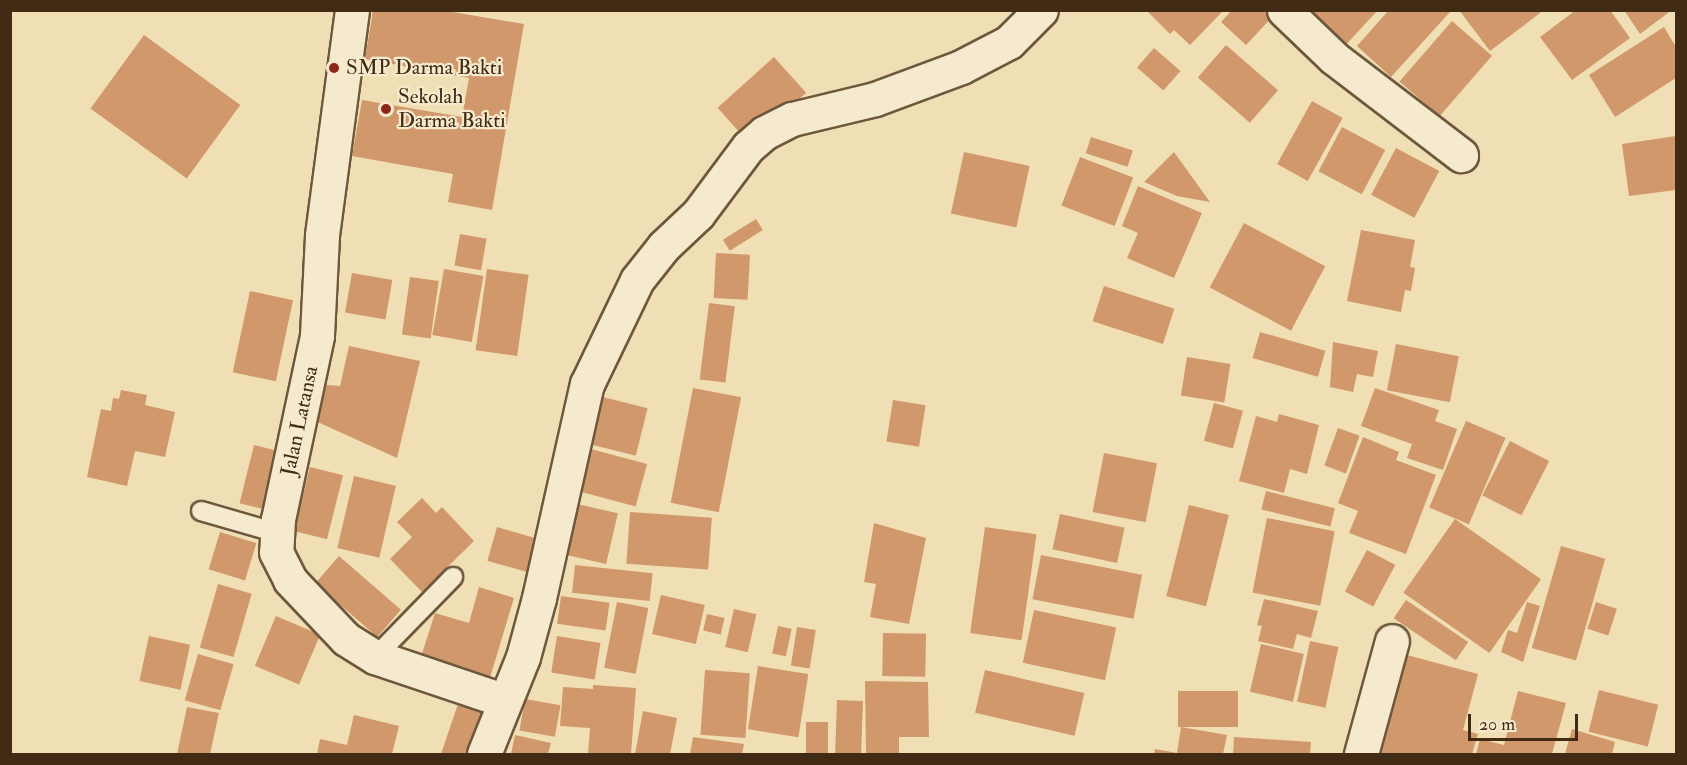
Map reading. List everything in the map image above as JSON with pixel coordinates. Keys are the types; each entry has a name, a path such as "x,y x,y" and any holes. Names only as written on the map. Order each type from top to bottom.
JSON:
{"street":[{"name":"Jalan Latansa","path":"352,10 322,236 317,336 277,533 276,552 290,580 346,639 375,657 503,700"},
{"path":"484,754 503,700 522,657 539,598 587,384 637,280 664,246 698,214 748,147 764,133 792,119 875,99 961,68 1009,42 1041,10"},
{"path":"1284,10 1334,58 1461,155"},
{"path":"1361,754 1392,641"}],"lane":[{"path":"201,511 277,533"},
{"path":"375,657 453,577"}],"building":[{"name":"Sekolah Darma Bakti","path":"373,10 441,10 524,24 492,210 448,202 453,174 352,156 362,100 462,117 469,78 365,59"},
{"path":"1146,10 1224,10 1190,45 1174,30 1170,34"},
{"path":"1232,10 1271,10 1275,14 1246,45 1221,22"},
{"path":"1302,10 1378,10 1342,49"},
{"path":"1389,10 1450,12 1391,77 1357,46"},
{"path":"1459,10 1544,10 1490,51"},
{"path":"1576,10 1610,10 1630,38 1572,80 1540,37"},
{"path":"1624,10 1672,10 1640,34"},
{"path":"1452,21 1492,56 1440,116 1400,81"},
{"path":"1664,27 1676,47 1676,78 1615,117 1589,75"},
{"path":"144,35 240,105 187,179 91,109"},
{"path":"1226,45 1278,90 1250,123 1198,77"},
{"path":"1154,48 1180,71 1163,91 1137,68"},
{"path":"774,57 806,93 750,144 718,108"},
{"path":"1312,101 1343,118 1308,181 1277,164"},
{"path":"1342,127 1385,150 1362,194 1319,171"},
{"path":"1676,136 1676,190 1629,196 1622,144"},
{"path":"1091,137 1133,151 1128,167 1086,153"},
{"path":"1396,148 1439,171 1414,218 1371,195"},
{"path":"964,152 1030,166 1016,228 951,214"},
{"path":"1174,152 1210,202 1177,196 1144,182"},
{"path":"1080,157 1133,177 1115,226 1061,206"},
{"path":"1138,186 1202,213 1174,278 1127,258 1138,233 1122,226"},
{"path":"756,219 763,230 730,251 723,240"},
{"path":"1244,223 1325,266 1291,331 1210,287"},
{"path":"1361,230 1415,240 1410,267 1415,268 1411,291 1405,290 1401,312 1347,301"},
{"path":"460,234 487,239 481,270 454,266"},
{"path":"716,253 750,255 748,300 714,298"},
{"path":"444,269 483,276 472,342 432,335"},
{"path":"487,269 529,275 517,356 476,350"},
{"path":"352,273 392,280 385,320 345,312"},
{"path":"410,277 439,281 431,338 402,334"},
{"path":"1104,286 1174,309 1163,344 1093,321"},
{"path":"250,291 293,300 276,381 233,372"},
{"path":"709,303 735,306 725,383 700,379"},
{"path":"1260,332 1325,351 1318,377 1253,358"},
{"path":"1333,342 1378,351 1373,377 1357,374 1353,392 1330,387"},
{"path":"1396,344 1459,356 1450,402 1387,390"},
{"path":"349,346 420,361 397,458 311,419 315,384 340,386"},
{"path":"1187,357 1230,364 1224,402 1181,396"},
{"path":"693,388 741,397 719,512 671,503"},
{"path":"1375,388 1439,410 1435,421 1457,429 1443,470 1407,458 1412,444 1361,426"},
{"path":"121,390 147,395 145,405 175,412 165,457 135,451 127,486 87,477 101,409 111,411 113,398 119,399"},
{"path":"603,397 648,408 636,456 591,445"},
{"path":"893,400 926,405 919,447 886,441"},
{"path":"1214,403 1243,411 1233,448 1204,441"},
{"path":"1279,414 1319,425 1307,474 1290,469 1284,493 1239,481 1256,416 1277,422"},
{"path":"1466,421 1506,438 1469,524 1429,508"},
{"path":"1338,428 1360,436 1346,473 1324,466"},
{"path":"1363,437 1399,452 1396,460 1436,475 1406,554 1349,533 1358,511 1338,503"},
{"path":"1510,441 1549,461 1522,515 1482,495"},
{"path":"254,445 282,452 268,510 239,503"},
{"path":"591,449 647,464 636,507 580,492"},
{"path":"1104,453 1157,463 1146,522 1093,512"},
{"path":"310,467 343,475 327,539 294,531"},
{"path":"354,476 396,486 379,558 337,548"},
{"path":"1266,491 1335,508 1330,527 1261,509"},
{"path":"422,498 436,513 442,507 474,541 422,592 390,559 412,537 397,522"},
{"path":"573,503 618,513 606,564 561,554"},
{"path":"1189,505 1229,515 1206,606 1166,596"},
{"path":"630,512 712,518 708,570 626,564"},
{"path":"1060,514 1125,528 1117,563 1053,549"},
{"path":"1267,518 1335,531 1320,606 1252,593"},
{"path":"1455,519 1541,579 1489,653 1403,593"},
{"path":"874,523 926,538 909,624 870,617 876,584 864,582"},
{"path":"497,527 540,539 531,573 487,561"},
{"path":"985,527 1036,534 1022,640 970,633"},
{"path":"220,532 256,543 245,580 209,569"},
{"path":"1561,546 1605,559 1576,661 1532,648"},
{"path":"1367,550 1395,565 1373,607 1345,591"},
{"path":"1041,555 1142,575 1134,619 1032,599"},
{"path":"339,556 401,610 377,637 315,583"},
{"path":"575,565 653,573 650,601 572,593"},
{"path":"218,584 252,594 233,657 200,647"},
{"path":"479,587 514,598 489,681 420,660 435,613 469,623"},
{"path":"661,595 705,605 696,644 652,634"},
{"path":"561,596 610,603 606,631 557,624"},
{"path":"1264,599 1318,611 1311,638 1297,634 1293,649 1258,641 1262,626 1257,625"},
{"path":"1406,600 1468,642 1456,660 1394,618"},
{"path":"617,602 648,608 636,674 604,668"},
{"path":"1527,602 1540,606 1523,662 1501,652 1508,630 1517,633"},
{"path":"1596,602 1617,609 1608,635 1587,629"},
{"path":"734,609 756,614 748,652 725,647"},
{"path":"1034,610 1116,627 1105,680 1023,663"},
{"path":"707,614 725,618 721,635 703,631"},
{"path":"276,616 320,635 299,684 255,666"},
{"path":"778,626 792,629 786,656 772,653"},
{"path":"797,627 816,630 810,668 791,666"},
{"path":"883,633 926,634 925,677 882,676"},
{"path":"149,636 190,645 181,690 139,681"},
{"path":"557,636 600,643 595,679 551,673"},
{"path":"1310,641 1338,647 1325,708 1297,702"},
{"path":"1261,644 1304,654 1293,702 1250,692"},
{"path":"198,654 234,664 220,710 185,700"},
{"path":"1403,654 1478,674 1463,730 1478,734 1472,754 1376,754"},
{"path":"758,666 808,674 798,737 748,729"},
{"path":"705,670 750,673 745,738 700,735"},
{"path":"985,670 1084,693 1074,736 975,713"},
{"path":"865,681 928,682 929,737 899,737 899,754 866,754"},
{"path":"593,685 636,688 631,754 588,754 590,728 560,726 563,687 593,689"},
{"path":"1599,690 1658,705 1648,746 1589,732"},
{"path":"1178,691 1238,691 1238,727 1178,727"},
{"path":"1518,691 1566,703 1552,754 1476,754 1480,739 1504,745"},
{"path":"525,699 560,705 555,737 519,731"},
{"path":"837,700 863,701 861,754 835,754"},
{"path":"458,704 490,714 476,754 441,754"},
{"path":"187,707 219,713 210,754 177,754"},
{"path":"643,711 677,718 670,754 635,754"},
{"path":"354,715 399,726 392,754 317,754 320,739 347,745"},
{"path":"806,722 828,722 828,754 806,754"},
{"path":"1181,727 1227,735 1223,754 1154,754 1155,749 1177,753"},
{"path":"1572,729 1615,742 1612,754 1565,754"},
{"path":"515,735 551,743 548,754 511,754"},
{"path":"693,737 744,744 742,754 690,754"},
{"path":"1234,737 1311,742 1310,754 1233,754"}],"place":[{"name":"SMP Darma Bakti","path":"334,68"},
{"name":"Sekolah Darma Bakti","path":"386,109"}]}
